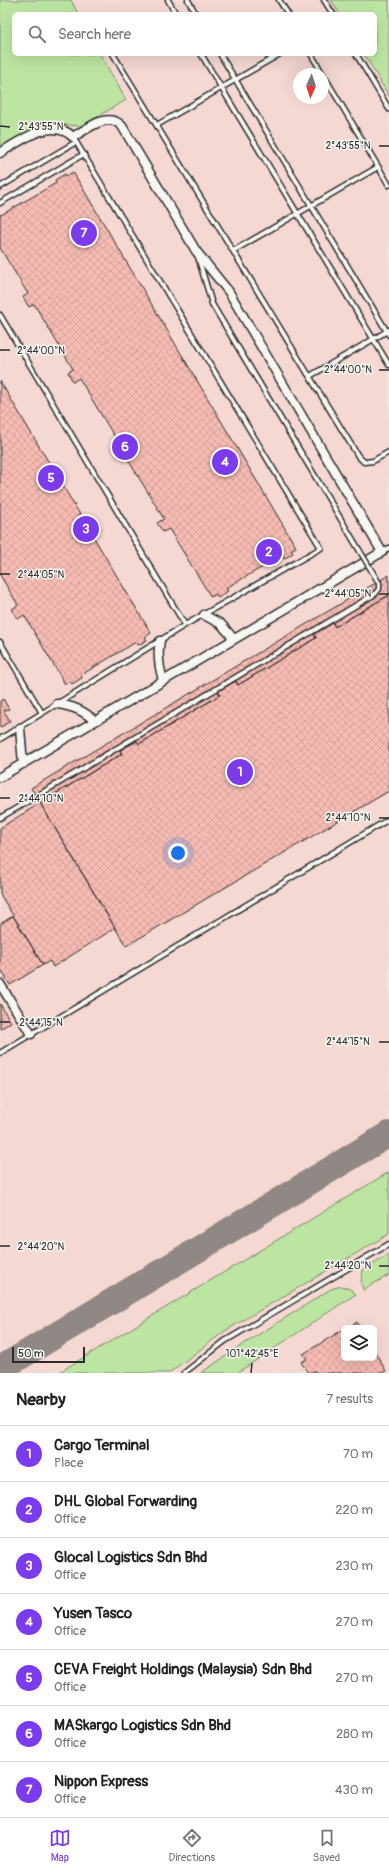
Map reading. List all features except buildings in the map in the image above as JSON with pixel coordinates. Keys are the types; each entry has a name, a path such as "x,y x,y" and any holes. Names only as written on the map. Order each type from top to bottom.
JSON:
{"street":[{"path":"0,153 41,130 62,131 69,133 75,139 103,121 114,120 119,122 196,251 229,292 386,550 233,638 0,777"},
{"path":"204,615 221,624 233,638"},
{"path":"160,641 158,662 163,680"},
{"path":"56,704 79,709 94,721"},
{"path":"20,728 23,764"},
{"path":"0,984 31,1034"}],"lane":[{"path":"168,0 175,12"},
{"path":"188,0 195,12"},
{"path":"279,0 287,12"},
{"path":"324,0 331,12"},
{"path":"114,56 358,456 364,462 373,461 389,452"},
{"path":"202,56 389,365"},
{"path":"221,56 388,332 373,339 310,376"},
{"path":"157,125 277,56"},
{"path":"312,56 389,185"},
{"path":"357,56 389,108"},
{"path":"0,187 75,139 321,548 186,625 0,739"},
{"path":"0,203 84,154"},
{"path":"234,251 378,167"},
{"path":"0,818 375,594 378,589 378,583 212,304 196,251"},
{"path":"0,315 186,625"},
{"path":"0,642 42,713"},
{"path":"0,1053 389,819"},
{"path":"184,1373 225,1341 389,1244"}],"shaded area":[{"path":"0,0 389,0 389,1373 0,1373"}],"green space":[{"path":"0,0 71,0 77,12 12,12 12,56 101,56 126,100 81,126 42,123 0,149"},
{"path":"331,0 389,0 389,96 365,56 377,56 377,12 339,12"},
{"path":"389,1172 389,1234 225,1331 169,1373 58,1373"},
{"path":"389,1255 389,1275 363,1290 361,1282 363,1270"},
{"path":"341,1286 350,1289 356,1294 237,1373 201,1373 239,1347 331,1289"}],"taxiway":[{"path":"0,1369 389,1134"}],"place":[{"name":"Nippon Express","path":"84,233"},
{"name":"MASkargo Logistics Sdn Bhd","path":"125,447"},
{"name":"Yusen Tasco","path":"225,462"},
{"name":"CEVA Freight Holdings (Malaysia) Sdn Bhd","path":"51,478"},
{"name":"Glocal Logistics Sdn Bhd","path":"86,529"},
{"name":"DHL Global Forwarding","path":"269,552"},
{"name":"Cargo Terminal","path":"240,772"}]}
